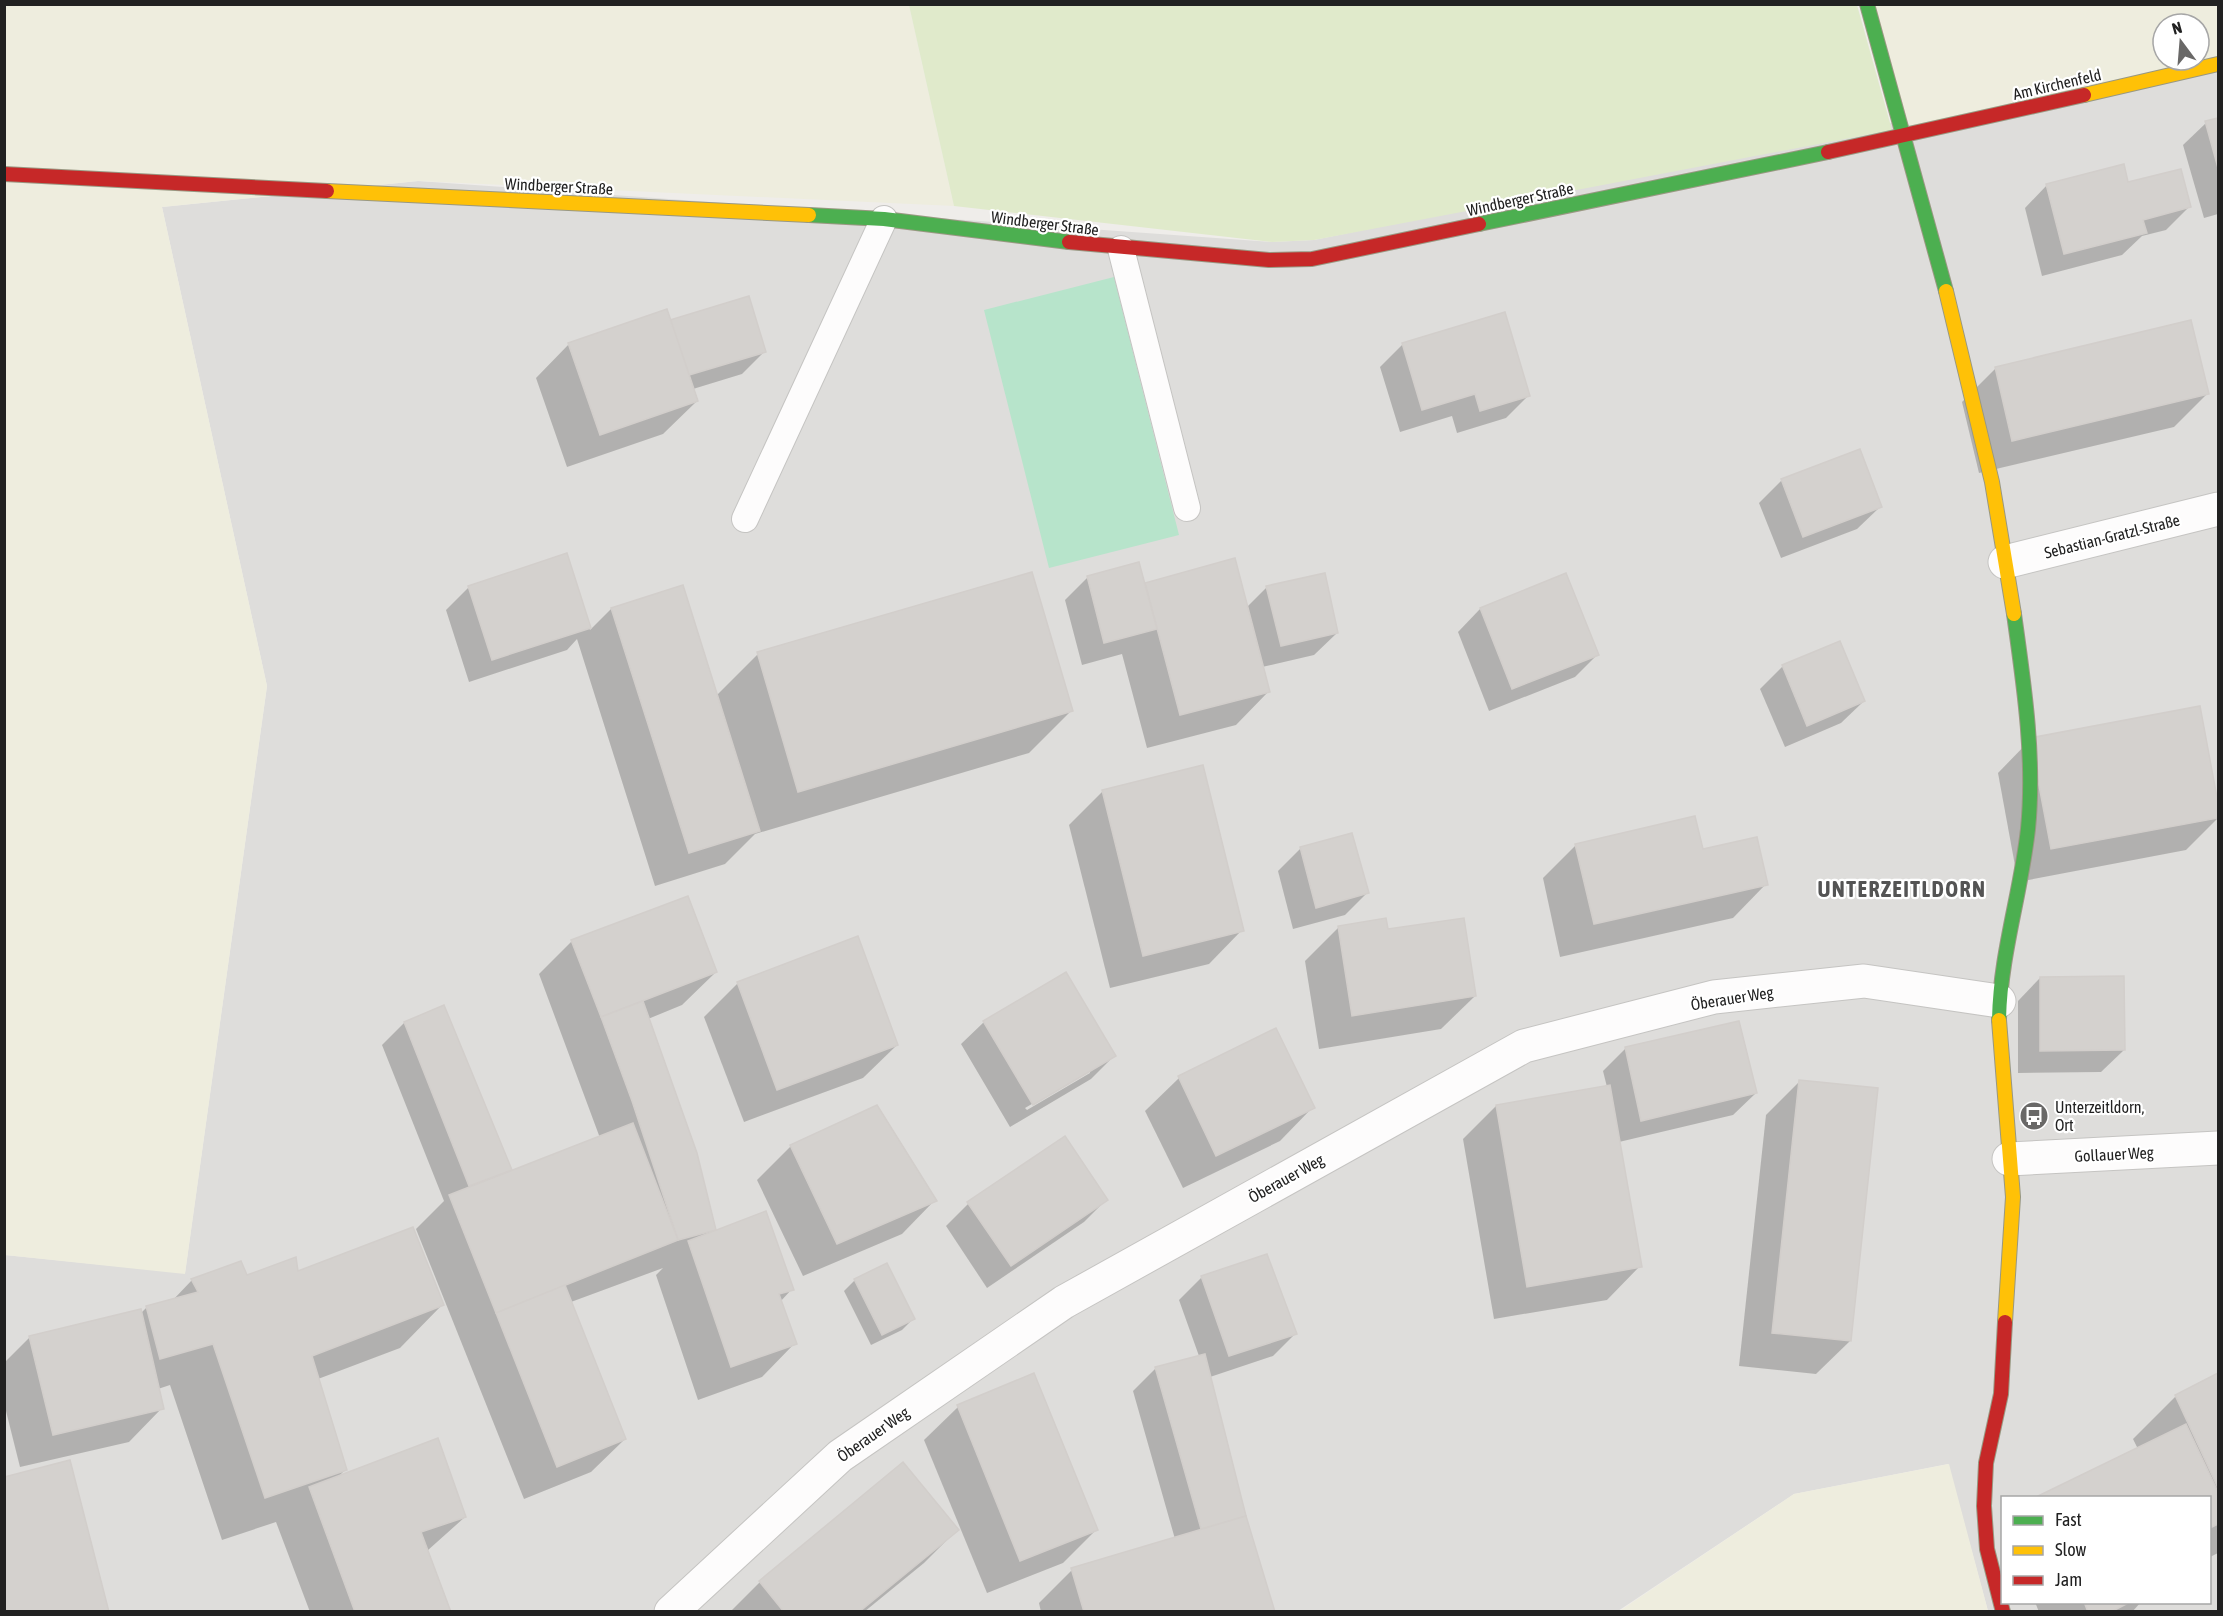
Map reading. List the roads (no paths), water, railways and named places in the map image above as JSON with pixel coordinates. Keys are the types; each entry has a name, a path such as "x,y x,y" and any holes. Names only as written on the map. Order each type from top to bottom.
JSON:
{"street":[{"path":"1867,4 1971,392 2005,562 2022,664 2030,821 2007,936 1999,1001 1999,1058 2013,1197 2001,1394 1988,1444 1984,1494 1987,1546 1996,1591 2003,1611"},
{"name":"Am Kirchenfeld","path":"1903,136 2218,64"},
{"name":"Windberger Straße","path":"4,174 884,219 1121,249 1269,260 1312,259 1903,136"},
{"name":"Sebastian-Gratzl-Straße","path":"2005,562 2218,509"},
{"name":"Öberauer Weg","path":"671,1611 840,1456 1064,1302 1524,1046 1714,997 1864,981 1999,1001"},
{"name":"Gollauer Weg","path":"2009,1159 2218,1148"}],"lane":[{"path":"745,519 884,219"},
{"path":"1121,249 1187,508"}],"place":[{"name":"Unterzeitldorn, Ort","path":"2034,1116"}],"district":[{"name":"UNTERZEITLDORN","path":"1902,889"}]}
